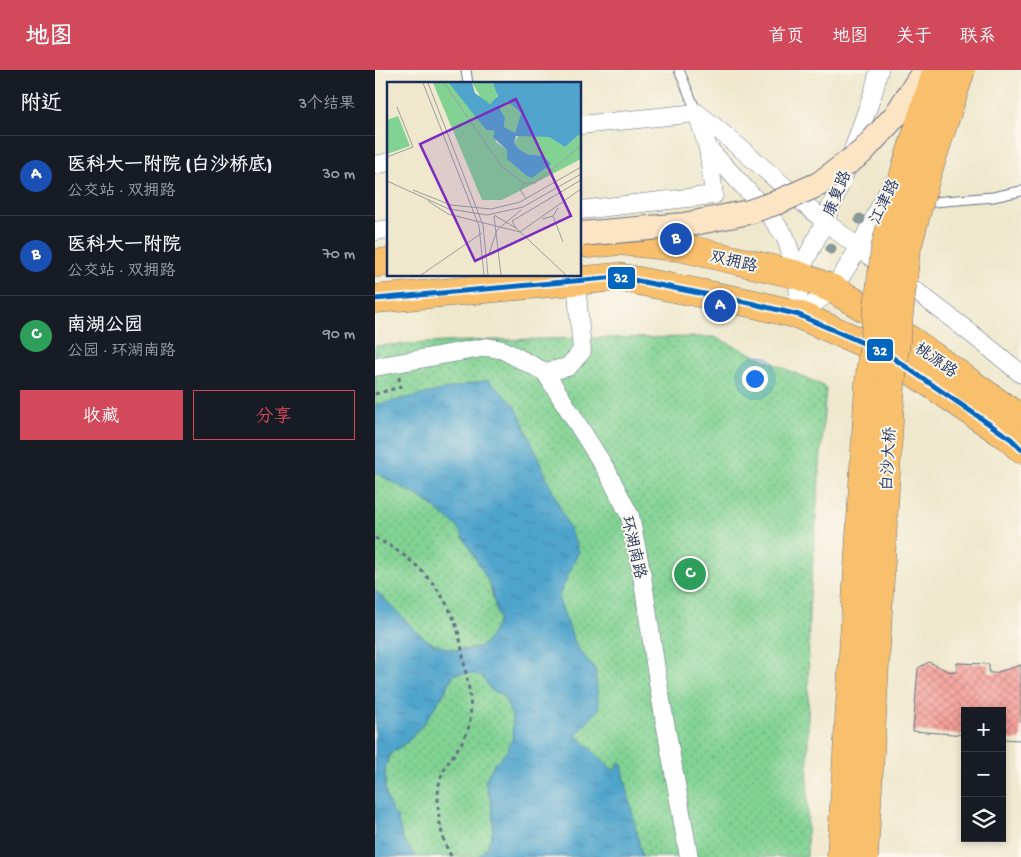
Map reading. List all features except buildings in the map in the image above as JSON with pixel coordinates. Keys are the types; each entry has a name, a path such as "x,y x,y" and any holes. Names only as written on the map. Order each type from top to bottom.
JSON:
{"main road":[{"path":"581,234 684,225 749,212 819,184 862,152 896,115 925,70"},
{"name":"白沙大桥","path":"841,857 869,384 885,248 905,170 937,70"},
{"name":"白沙大桥","path":"864,857 891,385 906,252 926,177 961,70"},
{"name":"双拥路","path":"581,245 619,241 679,248 798,275"},
{"name":"桃源路","path":"798,275 833,289 868,310 1021,419"},
{"path":"375,299 618,277 750,303 799,315"},
{"name":"桃源路","path":"799,315 886,354 1011,439 1021,449"}],"street":[{"name":"康复路","path":"799,315 798,275 825,221 848,164 874,90 879,70"},
{"name":"江津路","path":"799,315 833,289 859,248 882,205 945,70"},
{"path":"581,125 697,113 721,131 825,221 993,350 1021,374"},
{"path":"581,210 714,195 708,148 697,113"},
{"path":"708,148 766,210 785,236 798,275"},
{"path":"581,217 679,248"},
{"path":"375,367 487,347 503,350 545,372 568,367 582,351 575,281"},
{"name":"环湖南路","path":"545,372 607,472 630,516 642,575 658,683 689,857"}],"lane":[{"path":"679,70 697,113"},
{"path":"882,205 993,197 1021,192"}],"path":[{"path":"375,394 400,388 396,363"},
{"path":"375,538 389,545 421,568 443,599 457,628 470,694 469,726 457,752 442,773 437,797 441,827 450,855"}],"green space":[{"path":"714,337 826,387 809,610 807,857 642,857 620,762 614,771 576,735 595,669 576,646 558,598 579,551 375,405 375,346 502,340"},
{"path":"375,472 425,500 457,526 489,582 499,620 483,645 463,650 434,644 414,629 375,591"},
{"path":"471,673 482,676 491,690 504,695 512,716 513,737 507,751 494,764 485,781 493,813 491,838 486,849 477,857 416,857 403,840 397,818 391,810 385,792 385,768 390,754 408,741 444,693 454,674"}],"water":[{"path":"488,380 515,405 579,551 558,598 576,646 595,669 599,709 576,735 614,771 621,761 642,857 477,857 487,847 493,830 491,805 485,781 494,764 507,751 513,737 512,716 503,695 491,690 482,676 470,673 454,674 424,723 408,741 390,754 385,768 385,792 391,810 397,817 403,840 416,857 375,857 375,591 423,637 434,644 447,648 465,650 480,646 489,638 499,620 489,582 457,526 425,500 375,472 375,405"}],"transit line":[{"name":"32","path":"375,299 618,277 750,303 799,315 886,353 1011,439 1021,449"}],"place":[{"name":"医科大一附院","path":"676,239"},
{"name":"医科大一附院 (白沙桥底)","path":"720,306"},
{"name":"南湖公园","path":"690,574"}]}
